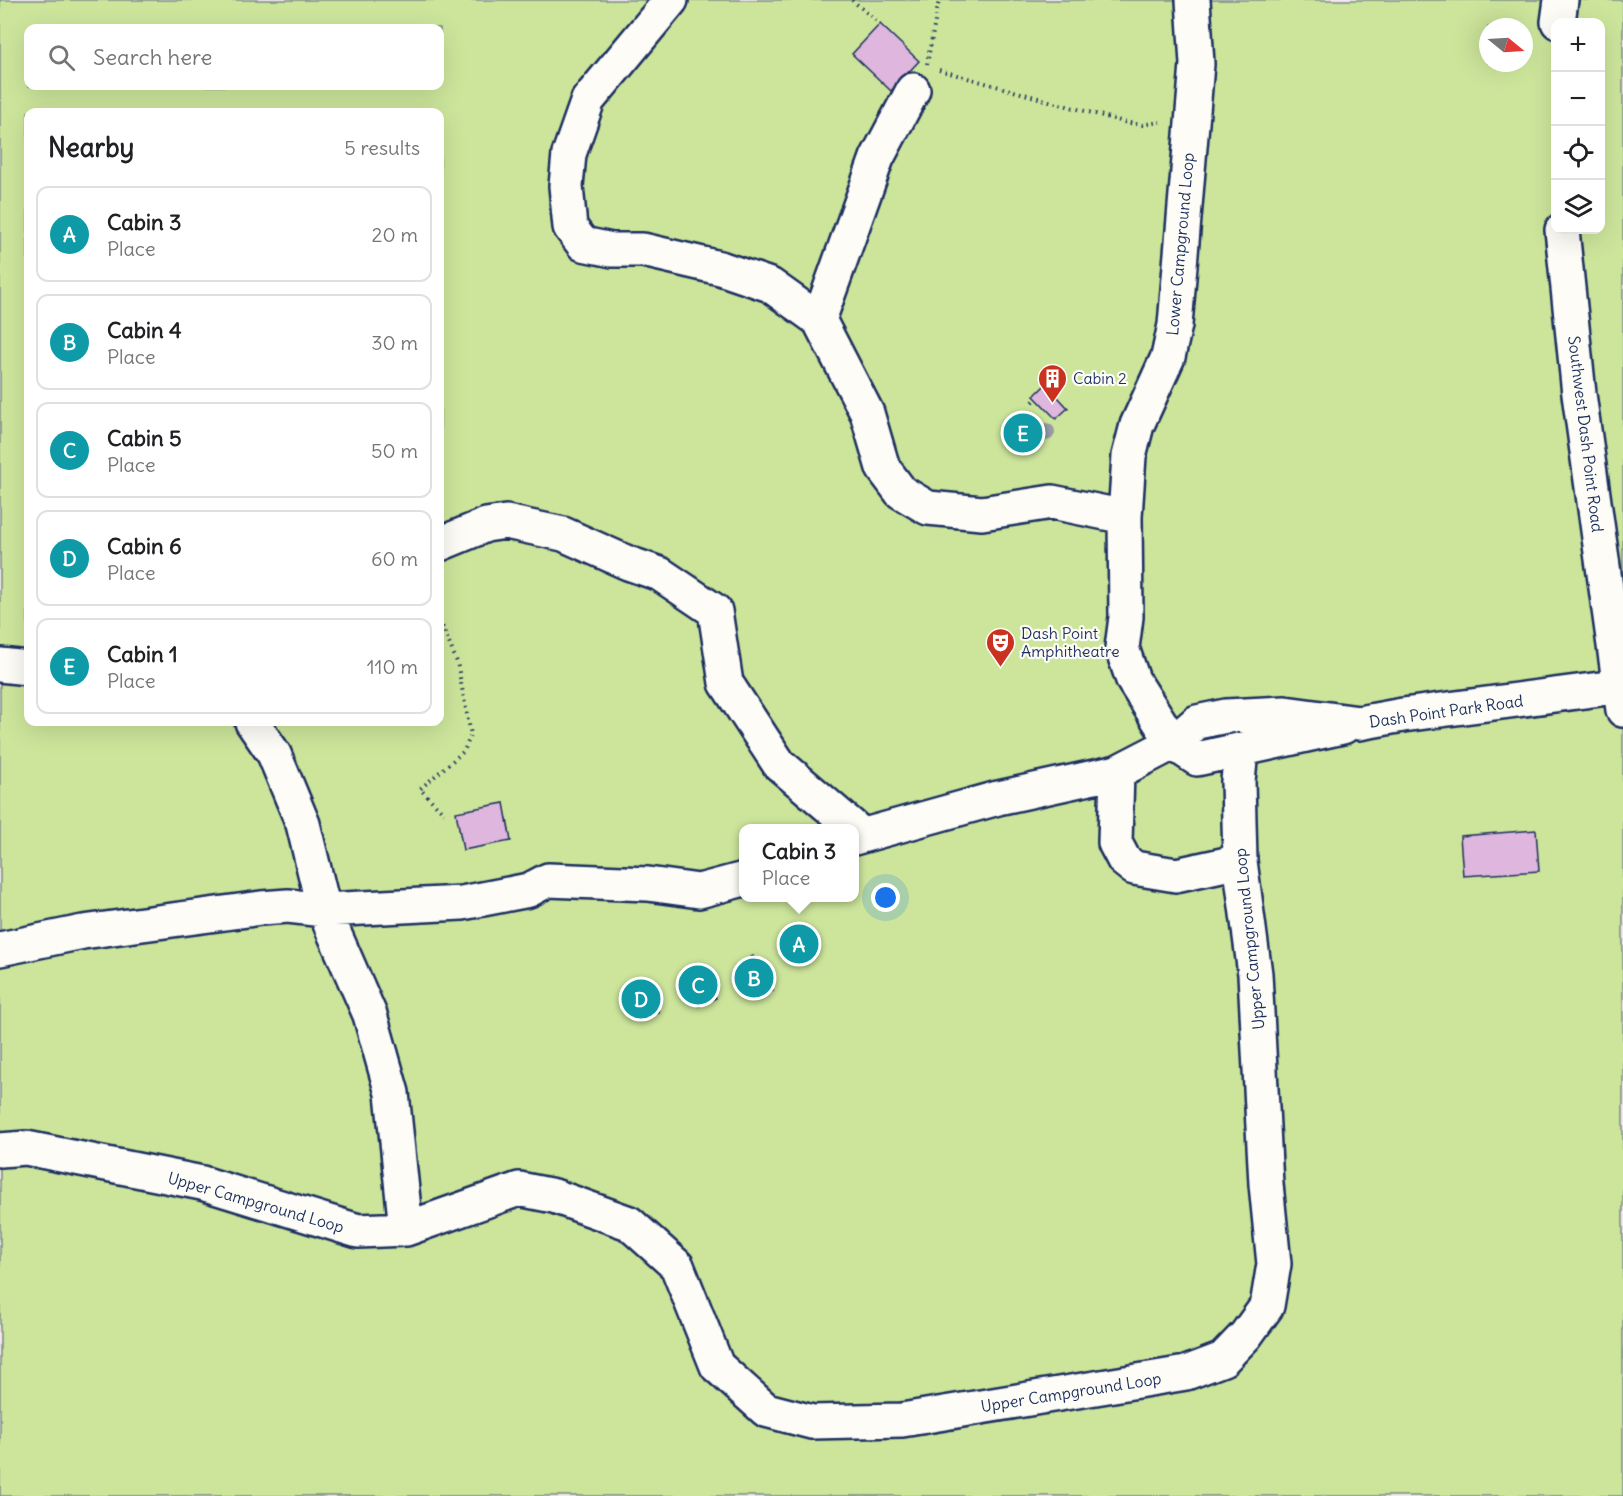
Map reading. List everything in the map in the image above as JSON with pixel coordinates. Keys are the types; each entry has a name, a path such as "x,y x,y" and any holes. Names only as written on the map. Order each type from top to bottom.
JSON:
{"main road":[{"path":"671,0 588,100 569,154 566,186 570,227 583,244 612,250 643,250 720,268 770,285 819,320 867,413 883,468 901,492 928,508 982,513 1052,502 1125,517"},
{"name":"Lower Campground Loop","path":"1173,743 1132,680 1122,648 1126,616 1125,517 1129,456 1137,425 1168,357 1175,325 1197,64 1193,0"},
{"path":"1559,18 1561,0"},
{"path":"819,320 877,158 920,78"},
{"name":"Southwest Dash Point Road","path":"1562,234 1579,394 1622,694"},
{"path":"444,542 486,525 506,522 563,534 660,574 715,611 726,683 779,764 847,824"},
{"path":"0,665 24,668"},
{"name":"Dash Point Park Road","path":"1173,743 1197,722 1226,716 1285,713 1359,723 1403,715 1622,694"},
{"path":"859,831 1117,772 1173,743 1197,759 1359,723"},
{"path":"255,726 274,754 303,824 324,910 370,1015 392,1093 406,1229"},
{"name":"Upper Campground Loop","path":"0,1150 26,1148 202,1183 358,1231 406,1229 519,1189 554,1196 629,1223 677,1266 717,1366 766,1410 812,1422 902,1420 1186,1373 1223,1359 1246,1335 1267,1306 1274,1264 1266,1184 1255,975 1239,861 1238,781 1241,751"},
{"path":"1117,772 1115,843 1124,860 1134,868 1176,875 1239,861"},
{"path":"0,949 83,932 261,908 288,906 324,910 462,903 529,890 548,880 648,884 699,891 739,880"}],"path":[{"path":"852,0 880,24"},
{"path":"939,0 920,78 1142,125 1192,116"},
{"path":"1002,432 1006,428"},
{"path":"444,631 457,662 471,735 464,751 420,789 444,813"}],"green space":[{"path":"0,0 1623,0 1623,1496 0,1496"}],"building":[{"path":"880,24 919,61 891,91 852,54"},
{"name":"Cabin 2","path":"1046,384 1068,408 1056,419 1034,396"},
{"path":"1019,412 1039,438 1024,450 1004,424"},
{"path":"504,803 511,841 463,850 456,812"},
{"path":"1536,830 1539,871 1463,876 1460,836"},
{"path":"801,925 815,953 798,962 783,934"},
{"path":"753,956 773,990 756,1000 735,967"},
{"path":"697,963 716,998 699,1006 681,971"},
{"path":"641,977 659,1012 640,1021 623,986"}],"place":[{"name":"Cabin 2","path":"1052,404"},
{"name":"Cabin 1","path":"1023,433"},
{"name":"Dash Point Amphitheatre","path":"1000,668"},
{"name":"Cabin 3","path":"799,944"},
{"name":"Cabin 4","path":"754,978"},
{"name":"Cabin 5","path":"698,985"},
{"name":"Cabin 6","path":"641,999"}]}
